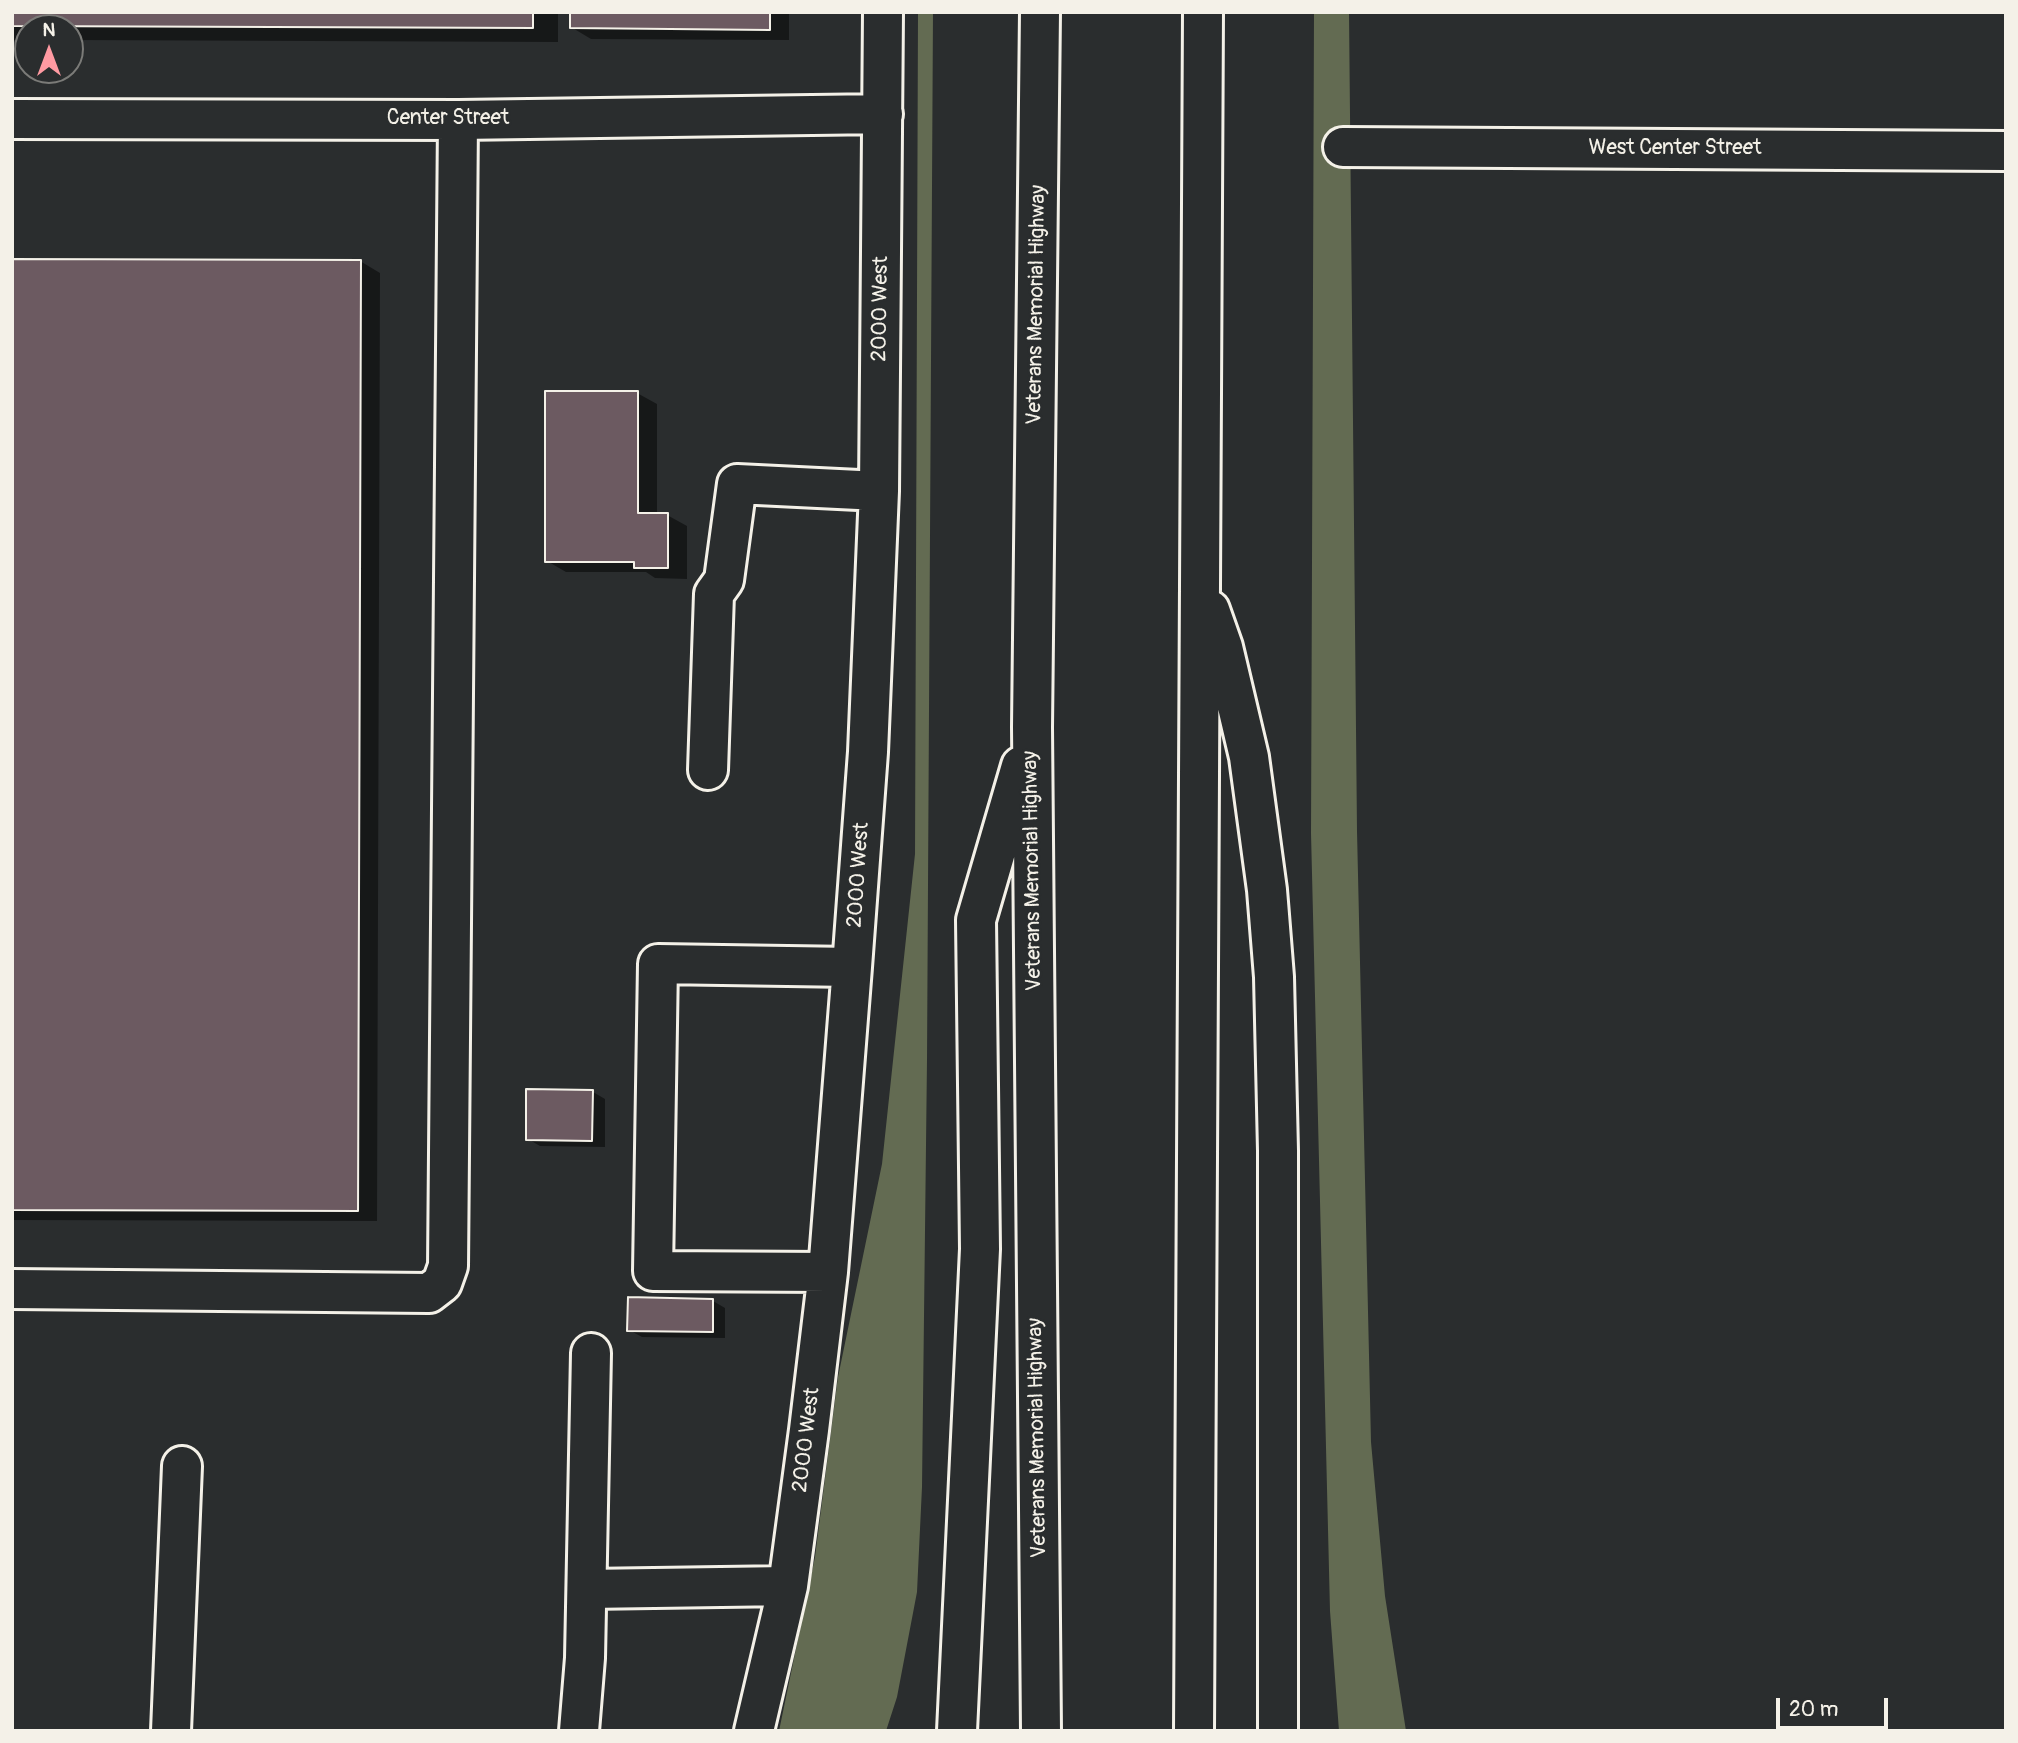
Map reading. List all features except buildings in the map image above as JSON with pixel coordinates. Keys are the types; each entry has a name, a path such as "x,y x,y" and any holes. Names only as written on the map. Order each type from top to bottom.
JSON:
{"main road":[{"name":"2000 West","path":"754,1731 788,1586 828,1272 852,967 867,752 878,491 883,12"},
{"name":"Veterans Memorial Highway","path":"1040,12 1032,727 1041,1731"},
{"path":"1194,1731 1203,12"},
{"name":"Center Street","path":"12,118 458,120 883,114"},
{"path":"12,1289 429,1293 442,1283 448,1266 458,120"},
{"name":"West Center Street","path":"1343,147 2006,151"},
{"path":"708,770 714,594 724,580 737,484 878,491"},
{"path":"1200,582 1223,647 1250,757 1267,890 1274,977 1278,1139 1278,1731"},
{"path":"957,1731 980,1250 976,920 1032,727"},
{"path":"828,1272 653,1271 658,964 852,967"},
{"path":"579,1731 587,1589 591,1353"},
{"path":"171,1731 182,1466"},
{"path":"587,1589 788,1586"}],"green space":[{"path":"918,12 933,12 927,1060 922,1487 917,1592 897,1697 886,1731 779,1731 815,1557 838,1377 882,1164 915,854"},
{"path":"1314,12 1349,12 1357,831 1371,1442 1385,1596 1406,1731 1339,1731 1330,1611 1311,833"}]}
